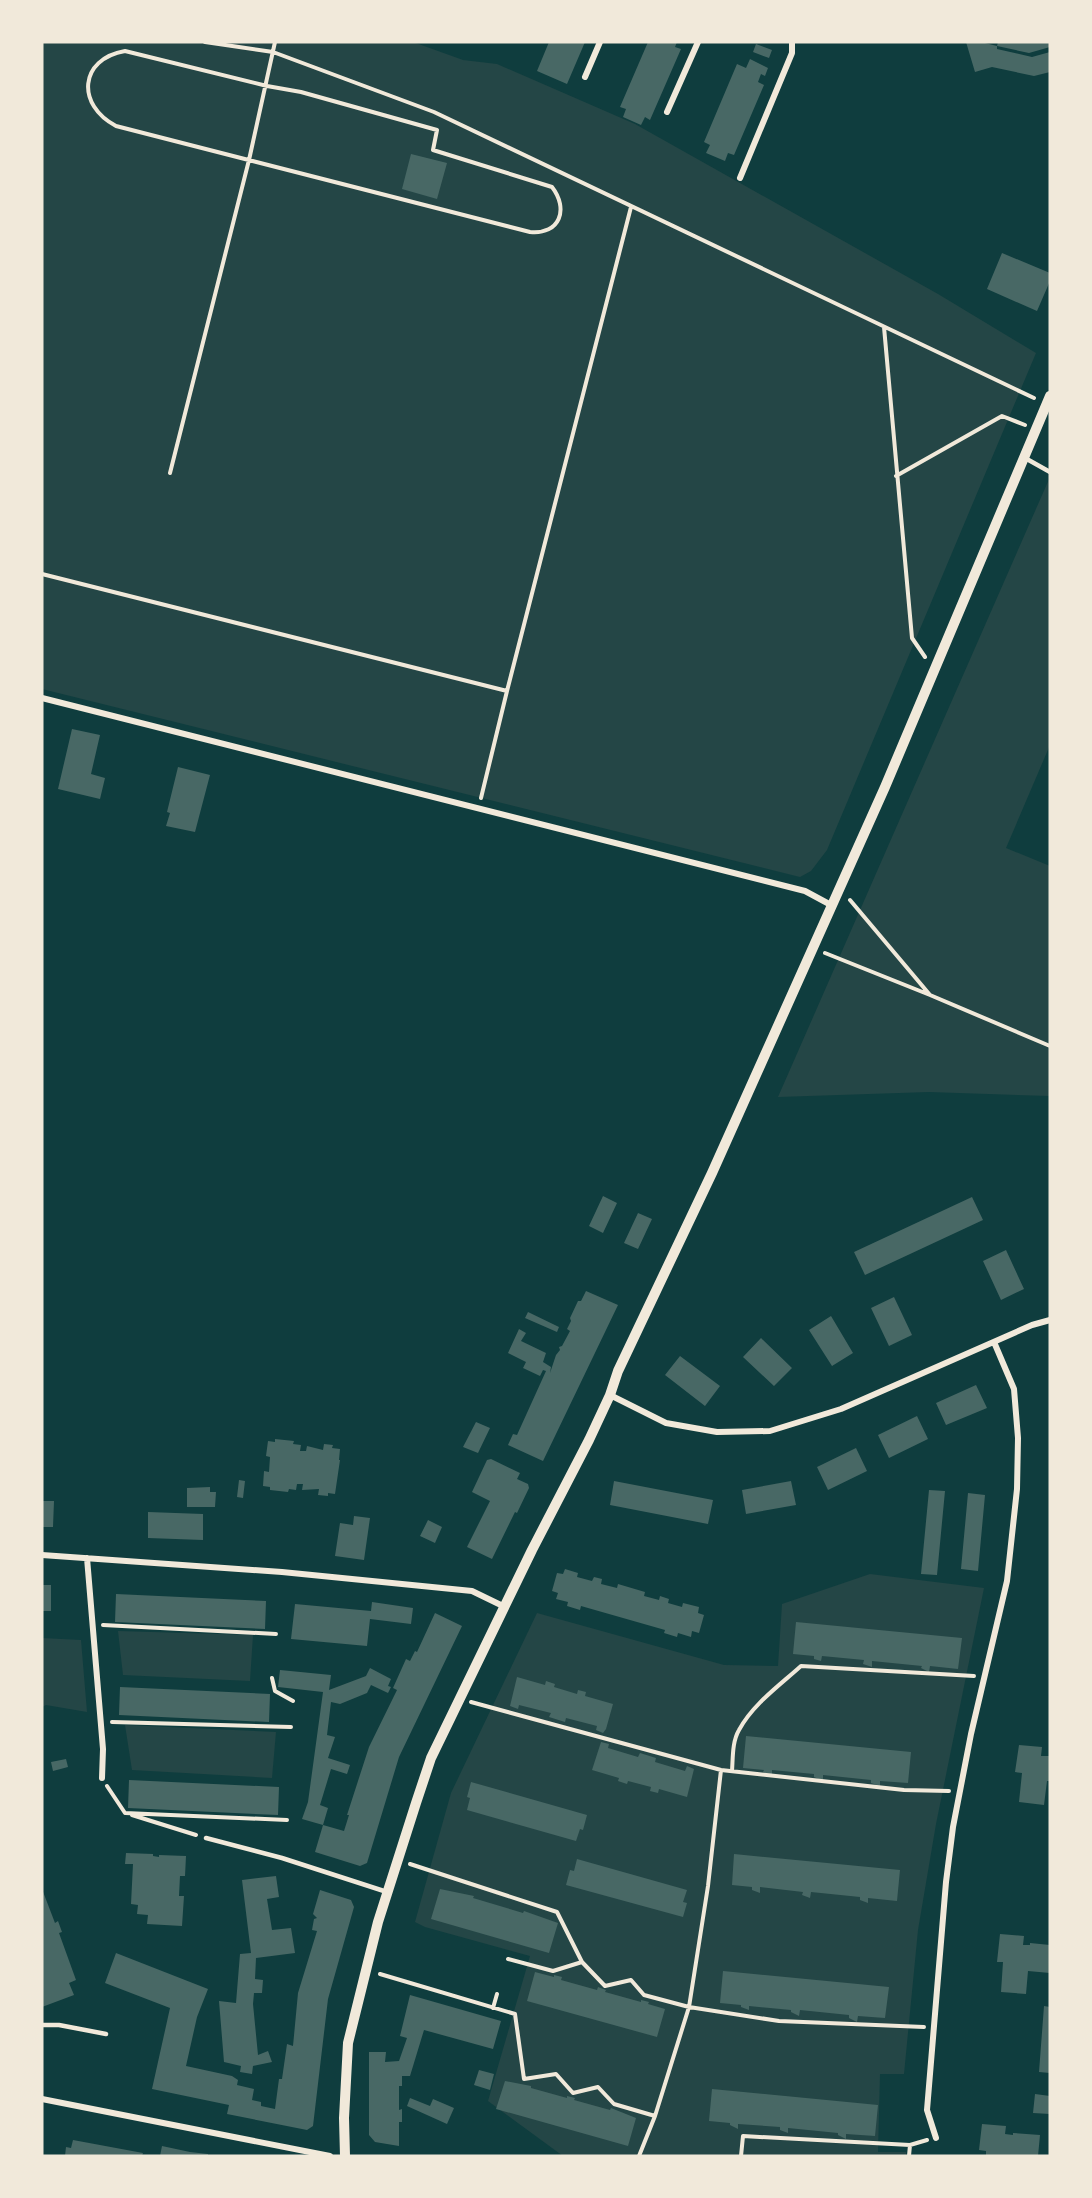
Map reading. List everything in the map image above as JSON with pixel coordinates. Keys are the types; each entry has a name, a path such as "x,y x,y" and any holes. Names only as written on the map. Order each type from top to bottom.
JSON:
{"street":[{"path":"585,77 600,42"},
{"path":"667,112 698,42"},
{"path":"740,178 792,53 792,42"},
{"path":"345,2156 344,2118 348,2043 396,1859 431,1758 610,1395 618,1371 707,1184 934,670 1025,458 1046,398"},
{"path":"42,698 805,891 831,905"},
{"path":"610,1395 666,1423 717,1432 770,1431 841,1409 1032,1325 1050,1320"},
{"path":"936,2138 927,2110 946,1882 958,1792 1007,1581 1017,1479 1018,1438 1014,1389 994,1342"},
{"path":"42,1556 293,1573 472,1591 506,1607"},
{"path":"87,1558 104,1749 102,1778"},
{"path":"42,2099 330,2156"}],"lane":[{"path":"1025,458 1050,472"},
{"path":"42,698 42,705"},
{"path":"206,1838 282,1858 387,1892"},
{"path":"42,2025 59,2025 106,2034"}],"path":[{"path":"205,42 273,52 434,112 1005,385 1046,398"},
{"path":"170,473 249,160 275,42"},
{"path":"125,51 267,86 301,92 437,130 433,150 552,187 562,205 560,215 549,229 539,233 530,232 249,160 116,126 102,119 93,108 88,95 89,81 94,68 112,53 125,51"},
{"path":"478,808 631,207"},
{"path":"884,327 912,638 934,670"},
{"path":"896,476 1002,416 1036,429"},
{"path":"42,574 507,691"},
{"path":"839,888 930,995"},
{"path":"812,948 1050,1046"},
{"path":"92,1625 276,1634"},
{"path":"732,1771 733,1750 738,1731 756,1707 801,1666 985,1677"},
{"path":"272,1678 275,1691 293,1701"},
{"path":"460,1698 721,1770 904,1790 958,1792"},
{"path":"101,1721 291,1727"},
{"path":"639,2156 655,2116 689,2007 708,1886 721,1770"},
{"path":"102,1778 125,1813 206,1838 207,1817"},
{"path":"125,1813 287,1820"},
{"path":"396,1859 557,1912 582,1962 605,1986 631,1980 644,1995 689,2007 779,2021 933,2027"},
{"path":"508,1959 553,1971 582,1962"},
{"path":"366,1970 515,2014 524,2079 556,2074 573,2093 598,2087 614,2104 655,2116"},
{"path":"493,2008 498,1994"},
{"path":"741,2156 743,2136 910,2145 909,2156"}],"shaded area":[{"path":"42,42 413,42 463,60 497,64 635,124 938,294 1036,353 827,850 811,871 800,877 42,689"},
{"path":"1050,477 1050,745 1006,848 1050,866 1050,1096 929,1092 778,1097"},
{"path":"870,1574 984,1588 936,1824 918,1930 904,2074 880,2074 878,2152 906,2152 906,2156 563,2156 488,2101 530,1956 425,1927 415,1922 451,1793 537,1613 724,1665 778,1666 782,1604"},
{"path":"118,1631 253,1635 250,1681 123,1675"},
{"path":"42,1638 81,1640 87,1712 46,1705 42,1707"},
{"path":"125,1725 276,1732 272,1778 132,1770"}],"building":[{"path":"549,42 585,42 567,84 537,71"},
{"path":"648,42 677,42 675,47 681,49 650,120 645,117 641,125 623,117 626,109 620,107"},
{"path":"966,42 981,42 997,46 997,49 1032,57 1050,52 1050,72 1034,76 992,67 975,72"},
{"path":"998,42 1050,42 1050,47 1029,53 997,46"},
{"path":"756,44 772,50 769,58 753,52"},
{"path":"750,59 768,68 765,76 761,74 758,82 764,85 734,155 728,153 725,161 706,153 710,145 704,142 737,64 746,68"},
{"path":"411,154 447,163 437,199 402,189"},
{"path":"1002,253 1050,273 1050,281 1037,311 987,289"},
{"path":"72,729 100,735 91,774 105,778 100,799 58,789"},
{"path":"178,767 210,775 195,832 166,826 170,813 167,812"},
{"path":"603,1196 617,1203 603,1233 589,1226"},
{"path":"972,1197 983,1220 865,1275 854,1252"},
{"path":"638,1213 652,1219 638,1249 624,1243"},
{"path":"1006,1250 1024,1289 1001,1300 983,1261"},
{"path":"586,1291 618,1305 543,1461 508,1445 513,1434 517,1435 546,1371 543,1370 540,1376 523,1368 526,1362 508,1353 519,1329 526,1333 521,1341 546,1353 543,1362 551,1367 550,1373 560,1350 559,1347 562,1346 570,1331 567,1329 570,1318"},
{"path":"894,1297 912,1335 889,1346 871,1308"},
{"path":"528,1312 559,1327 557,1332 525,1318"},
{"path":"831,1316 853,1353 832,1366 809,1330"},
{"path":"761,1338 792,1368 774,1386 743,1357"},
{"path":"680,1356 720,1386 705,1406 665,1375"},
{"path":"976,1385 987,1408 946,1425 936,1403"},
{"path":"917,1416 928,1439 889,1458 878,1435"},
{"path":"476,1422 490,1428 478,1453 463,1447"},
{"path":"275,1439 294,1441 293,1444 301,1445 300,1451 306,1451 307,1446 323,1450 324,1444 340,1449 335,1494 318,1495 319,1489 302,1490 303,1484 297,1484 296,1490 289,1489 288,1492 270,1490 270,1487 263,1486 264,1471 269,1472 270,1457 266,1456 268,1441 275,1442"},
{"path":"856,1448 867,1471 828,1490 817,1467"},
{"path":"491,1459 520,1473 517,1479 528,1484 529,1488 492,1559 467,1547 490,1501 472,1492 487,1460"},
{"path":"239,1480 245,1481 243,1498 237,1497"},
{"path":"614,1481 713,1500 708,1524 610,1505"},
{"path":"791,1481 796,1505 746,1514 742,1490"},
{"path":"210,1487 210,1492 216,1492 215,1507 187,1507 187,1488"},
{"path":"929,1490 945,1491 937,1575 921,1574"},
{"path":"968,1493 985,1495 978,1571 961,1569"},
{"path":"42,1501 54,1501 53,1527 42,1527"},
{"path":"148,1512 203,1514 203,1540 148,1538"},
{"path":"354,1516 370,1518 364,1560 335,1556 340,1523 353,1525"},
{"path":"428,1520 442,1527 435,1543 420,1536"},
{"path":"565,1569 578,1573 577,1577 592,1581 594,1577 602,1579 601,1584 617,1588 618,1584 645,1592 644,1596 659,1600 660,1596 669,1599 668,1603 682,1607 683,1603 699,1607 698,1613 704,1615 699,1633 692,1631 691,1637 678,1633 677,1637 664,1633 665,1630 581,1606 580,1610 567,1606 568,1602 556,1599 558,1593 552,1591 557,1573 563,1574"},
{"path":"42,1585 51,1585 51,1611 42,1611"},
{"path":"116,1594 266,1601 265,1629 115,1622"},
{"path":"372,1602 413,1608 411,1624 370,1619 367,1646 291,1639 295,1604 371,1611"},
{"path":"435,1613 462,1626 399,1757 367,1863 360,1866 315,1852 323,1825 344,1831 369,1747 397,1690 393,1688 406,1659 410,1661 415,1651 417,1652"},
{"path":"796,1622 962,1638 958,1669 930,1666 929,1672 921,1668 922,1666 872,1661 872,1667 863,1664 864,1660 822,1656 821,1661 814,1659 814,1656 793,1654"},
{"path":"370,1668 391,1679 388,1693 371,1685 367,1693 340,1704 331,1702 327,1735 335,1737 328,1758 350,1765 347,1774 331,1769 320,1805 328,1808 323,1825 302,1819 308,1802 323,1692 278,1687 280,1670 331,1675 329,1690 366,1676"},
{"path":"517,1677 545,1685 546,1681 555,1684 554,1687 577,1694 578,1690 586,1692 585,1696 613,1704 606,1729 603,1733 596,1730 597,1726 566,1718 565,1722 549,1717 551,1713 519,1705 518,1709 510,1706"},
{"path":"120,1687 270,1694 269,1722 119,1715"},
{"path":"746,1736 911,1752 908,1783 880,1781 880,1786 871,1783 871,1780 823,1775 823,1781 814,1777 814,1774 772,1770 772,1775 763,1772 764,1770 743,1768"},
{"path":"601,1742 609,1744 608,1748 638,1757 640,1753 656,1758 655,1762 685,1771 687,1766 694,1769 687,1797 659,1789 658,1793 650,1791 651,1787 628,1781 627,1784 618,1781 619,1778 592,1770"},
{"path":"1019,1745 1042,1747 1041,1756 1050,1756 1050,1781 1047,1781 1044,1805 1019,1802 1022,1773 1015,1772"},
{"path":"66,1759 68,1767 53,1771 51,1762"},
{"path":"129,1780 279,1787 278,1815 128,1808"},
{"path":"471,1782 587,1815 583,1830 580,1829 576,1841 467,1810 470,1798 467,1797"},
{"path":"126,1853 153,1854 159,1857 159,1855 186,1856 185,1876 180,1876 179,1896 184,1896 182,1926 147,1924 148,1915 137,1914 138,1905 131,1904 133,1864 125,1864"},
{"path":"734,1854 900,1870 897,1901 868,1898 868,1903 860,1900 860,1897 811,1892 810,1898 802,1895 803,1892 760,1887 760,1893 752,1890 752,1887 732,1885"},
{"path":"577,1859 687,1890 683,1902 687,1903 683,1917 566,1885 570,1870 574,1871"},
{"path":"276,1876 279,1897 267,1899 272,1930 291,1928 295,1953 256,1958 255,1979 263,1980 262,1993 254,1993 253,2004 258,2055 268,2051 272,2062 253,2066 252,2074 240,2072 241,2066 224,2062 219,2001 236,2003 240,1954 251,1953 242,1880"},
{"path":"42,1889 55,1923 58,1921 62,1932 59,1933 76,1980 69,1983 74,1995 42,2007"},
{"path":"440,1889 474,1896 473,1898 523,1913 524,1911 558,1923 549,1953 431,1919"},
{"path":"320,1890 351,1900 354,1907 328,1999 313,2126 307,2130 227,2114 229,2105 152,2089 170,2008 105,1983 116,1953 208,1989 197,2017 186,2066 232,2076 238,2080 237,2085 254,2089 252,2100 261,2102 261,2106 275,2109 287,2044 293,2046 298,1993 317,1931 312,1930 314,1919 317,1918 313,1914"},
{"path":"1000,1934 1024,1936 1023,1945 1030,1945 1030,1943 1050,1945 1050,1973 1028,1971 1026,1994 1001,1992 1003,1962 997,1962"},
{"path":"723,1971 889,1987 885,2018 858,2016 857,2022 849,2018 849,2015 800,2010 799,2016 791,2010 749,2006 749,2010 741,2005 720,2003"},
{"path":"535,1972 562,1977 561,1980 597,1990 598,1987 606,1990 605,1992 649,2002 648,2004 665,2009 657,2037 527,2001"},
{"path":"410,1995 501,2021 493,2049 424,2030 410,2076 402,2076 402,2086 399,2086 399,2110 402,2109 402,2122 399,2122 399,2146 375,2142 369,2135 369,2052 386,2052 385,2062 399,2061 407,2038 400,2036"},
{"path":"1044,2006 1050,2007 1050,2073 1039,2072"},
{"path":"479,2070 494,2074 490,2090 474,2085"},
{"path":"505,2081 531,2086 531,2088 567,2098 567,2096 575,2098 574,2100 610,2110 611,2108 636,2118 628,2146 496,2109"},
{"path":"712,2089 878,2105 875,2136 846,2134 846,2139 838,2133 788,2128 788,2133 780,2130 780,2127 738,2124 738,2129 730,2123 709,2121"},
{"path":"1035,2094 1050,2096 1050,2114 1033,2113"},
{"path":"410,2098 430,2106 433,2099 454,2108 447,2124 407,2106"},
{"path":"982,2124 1006,2126 1005,2134 1040,2135 1038,2156 986,2156 986,2151 979,2150"},
{"path":"73,2140 143,2153 142,2156 65,2156 66,2147 71,2148"},
{"path":"162,2146 208,2154 208,2156 160,2156"}]}
